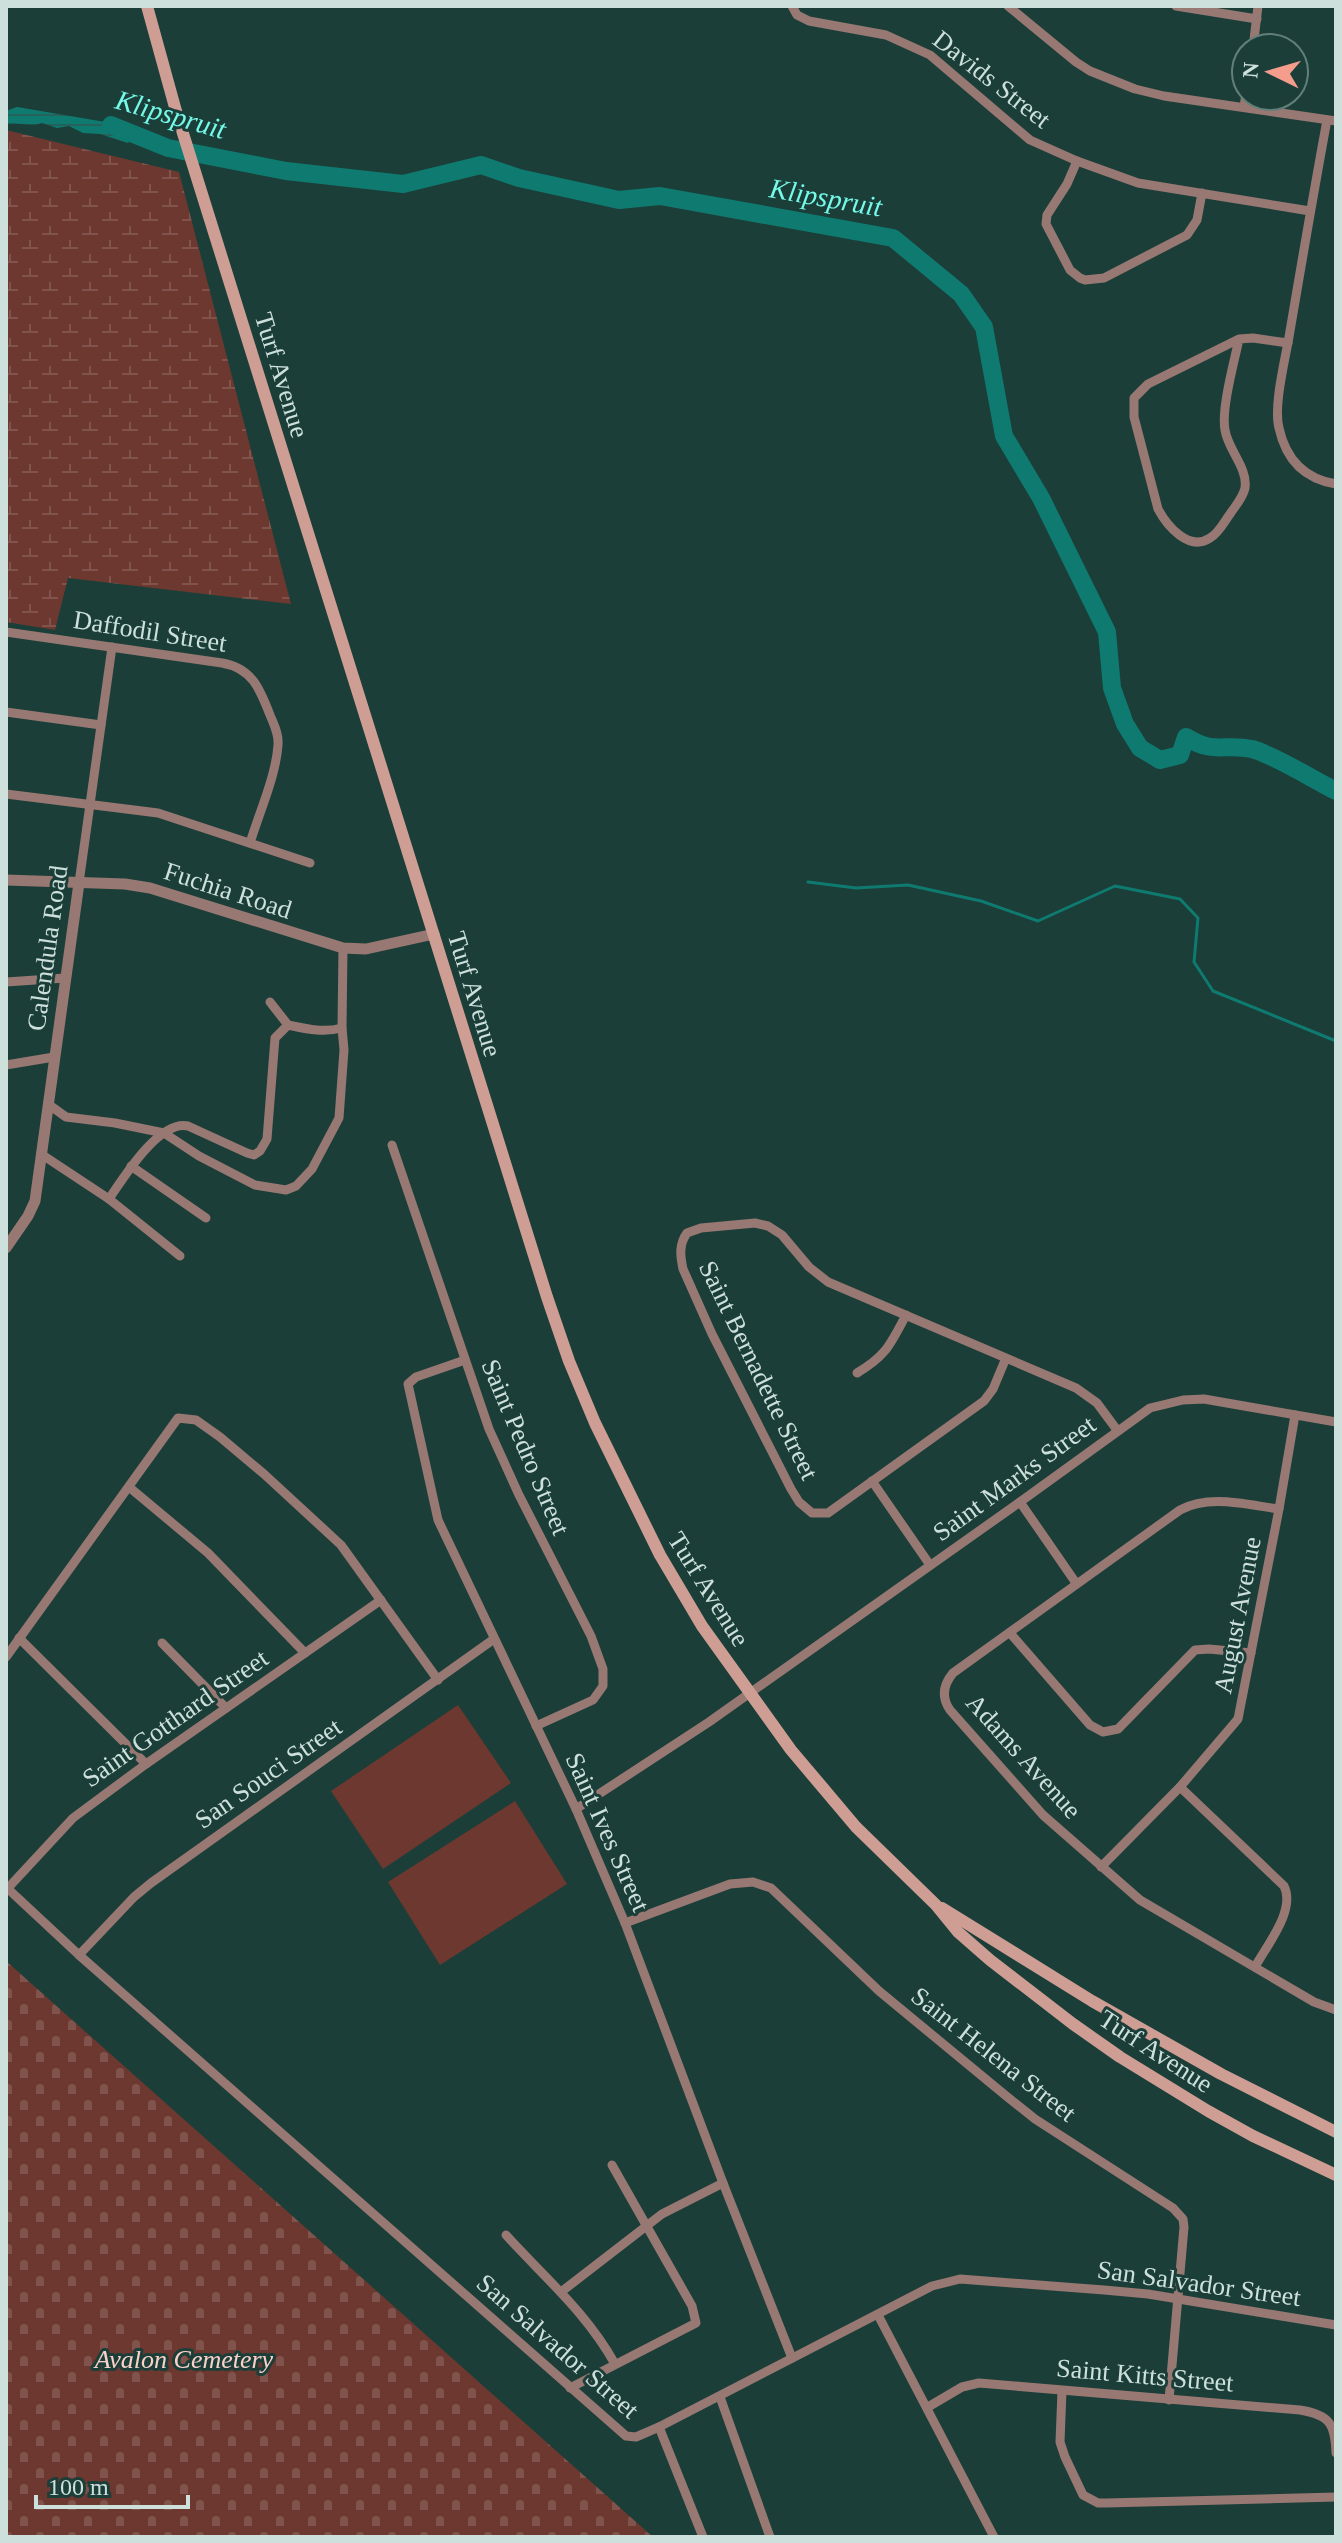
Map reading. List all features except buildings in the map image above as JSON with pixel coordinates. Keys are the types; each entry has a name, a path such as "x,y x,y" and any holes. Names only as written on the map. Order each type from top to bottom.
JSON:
{"main road":[{"name":"Turf Avenue","path":"147,6 176,111 547,1297 595,1423 660,1555 702,1626 817,1783 886,1858 936,1905 958,1932 1040,2000 1120,2057 1208,2111 1336,2175"},
{"name":"Turf Avenue","path":"936,1905 1081,1994 1221,2074 1336,2132"}],"street":[{"name":"Davids Street","path":"792,6 797,15 809,21 874,32 918,48 1030,140 1077,161 1138,183 1310,211"},
{"path":"1008,6 1064,54 1090,71 1150,93 1230,105"},
{"path":"1176,6 1257,19"},
{"path":"1255,32 1258,6"},
{"path":"1277,112 1331,120 1310,211 1278,409 1283,441 1301,470 1312,478 1336,484"},
{"path":"1077,161 1067,184 1047,215 1046,224 1070,270 1085,280 1104,278 1187,235 1197,220 1202,193"},
{"path":"1239,339 1224,426 1244,476 1244,491 1213,536 1203,541 1187,540 1179,536 1158,509 1134,417 1134,398 1148,384 1239,339 1288,343"},
{"name":"Daffodil Street","path":"6,632 230,664 242,669 256,682 278,742 250,843"},
{"name":"Calendula Road","path":"6,1248 32,1209 112,647"},
{"path":"6,712 101,725"},
{"path":"6,794 158,813 310,863"},
{"name":"Fuchia Road","path":"6,880 125,884 150,888 343,948 366,949 434,934"},
{"path":"48,1104 66,1117 164,1133 199,1156 255,1185 286,1190 296,1186 312,1169 339,1118 344,1050 343,948"},
{"path":"6,982 65,978"},
{"path":"270,1002 288,1025 317,1031 342,1028"},
{"path":"109,1199 131,1166 152,1143 179,1125 186,1125 247,1153 257,1154 267,1139 275,1038 288,1025"},
{"path":"6,1065 54,1057"},
{"name":"Saint Pedro Street","path":"392,1145 494,1442 591,1636 604,1675 603,1686 593,1700 536,1726"},
{"path":"41,1154 109,1199 180,1256"},
{"path":"131,1166 206,1218"},
{"name":"Saint Bernadette Street","path":"872,1481 828,1513 812,1513 799,1502 688,1284 680,1257 681,1243 687,1233 701,1228 755,1223 768,1226 777,1231 809,1267 828,1282 1087,1395 1117,1430"},
{"path":"857,1373 886,1352 906,1315"},
{"path":"930,1565 872,1481 984,1401 993,1389 1006,1358"},
{"name":"Saint Ives Street","path":"465,1360 412,1379 408,1390 438,1520 576,1809 625,1923 792,2358"},
{"name":"Saint Marks Street","path":"576,1809 750,1693 1150,1408 1183,1400 1204,1399 1336,1422"},
{"name":"August Avenue","path":"1101,1867 1180,1787 1238,1719 1295,1415"},
{"path":"6,1657 178,1418 202,1424 264,1474 341,1545 438,1680"},
{"path":"129,1487 208,1553 305,1653"},
{"name":"Adams Avenue","path":"1279,1509 1211,1501 1195,1503 1180,1510 953,1673 944,1688 946,1705 1020,1791 1101,1867 1149,1906 1314,2002 1336,2010"},
{"path":"1020,1502 1076,1583"},
{"name":"Saint Gotthard Street","path":"7,1888 73,1818 381,1600"},
{"path":"1010,1633 1090,1725 1103,1732 1118,1729 1195,1650 1251,1653"},
{"path":"19,1638 146,1764"},
{"name":"San Souci Street","path":"79,1955 151,1883 494,1639"},
{"path":"162,1643 226,1708"},
{"path":"1180,1787 1287,1892 1286,1912 1255,1967"},
{"name":"Saint Helena Street","path":"625,1923 743,1881 771,1888 887,1998 1035,2119 1173,2208 1183,2219 1184,2227 1169,2400"},
{"name":"San Salvador Street","path":"7,1888 79,1955 626,2436 636,2437 659,2427 951,2279 1180,2299 1336,2325"},
{"path":"570,2388 696,2323 692,2306 612,2165"},
{"path":"561,2292 672,2208 723,2183"},
{"path":"506,2235 592,2326 615,2364"},
{"path":"878,2315 994,2537"},
{"name":"Saint Kitts Street","path":"928,2407 962,2387 979,2383 1311,2412 1323,2417 1332,2426 1336,2453"},
{"path":"1062,2391 1062,2449 1077,2486 1090,2500 1107,2503 1336,2497"},
{"path":"720,2397 770,2537"},
{"path":"659,2427 703,2537"}],"green space":[{"path":"6,130 179,172 291,604 68,578 55,630 6,622"},
{"path":"458,1705 511,1783 383,1869 331,1791"},
{"path":"515,1801 567,1884 440,1965 388,1882"},
{"name":"Avalon Cemetery","path":"6,1961 653,2537 6,2537"}],"shaded area":[{"path":"17,107 117,124 136,132 128,143 100,134 83,133 69,126 6,124 6,111"}],"waterway":[{"name":"Klipspruit","path":"111,125 168,148 286,171 403,184 481,165 519,178 619,200 660,196 893,238 961,294 984,327 1004,436 1041,498 1107,632 1112,688 1125,724 1140,748 1160,760 1180,755 1186,737 1204,746 1252,749 1336,791"},
{"path":"808,882 856,888 908,885 981,901 1038,921 1115,886 1180,899 1198,918 1194,962 1213,991 1336,1041"}]}
